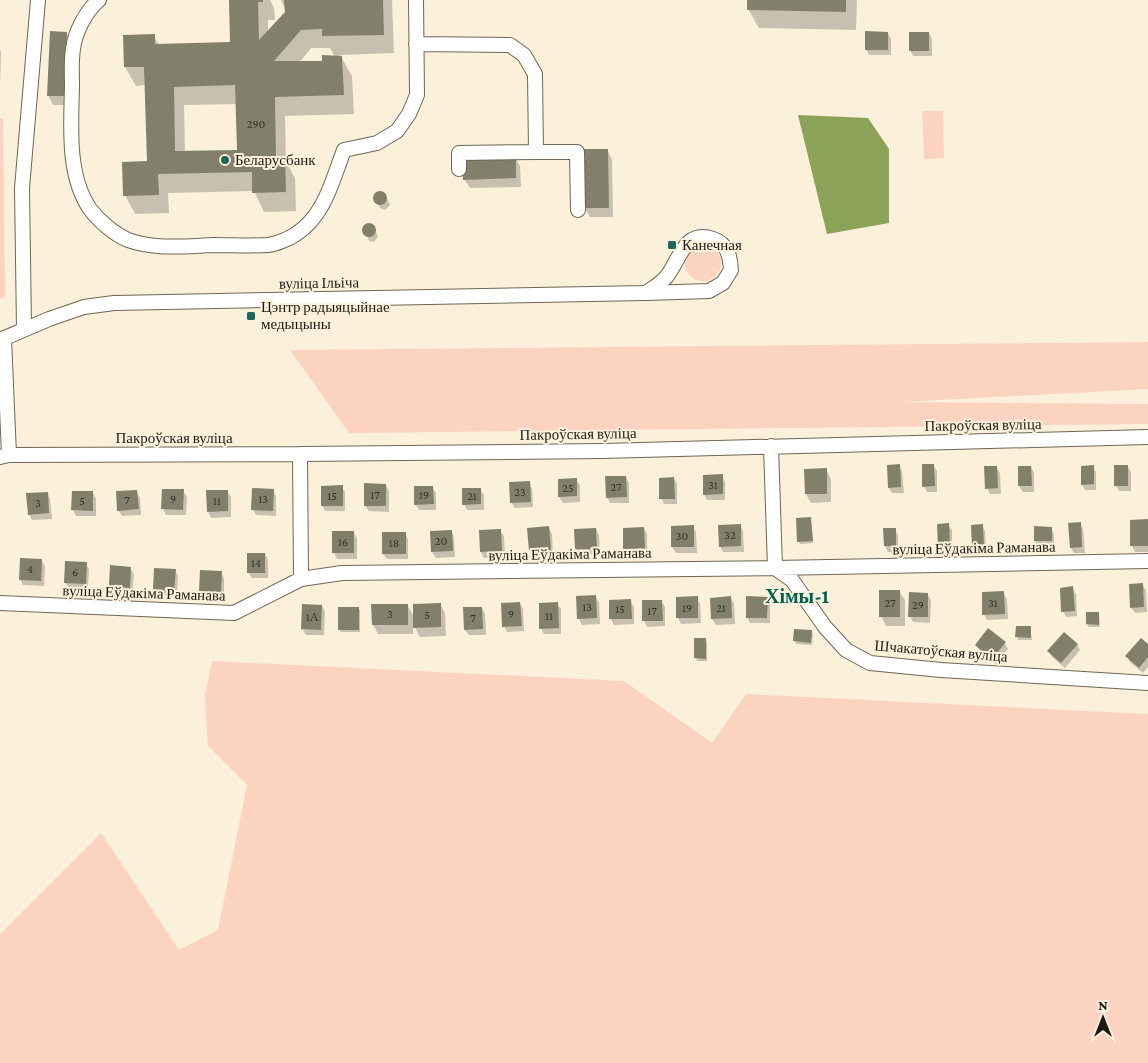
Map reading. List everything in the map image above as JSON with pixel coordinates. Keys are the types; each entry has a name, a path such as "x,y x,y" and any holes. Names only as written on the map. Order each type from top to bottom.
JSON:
{"street":[{"path":"24,329 22,188 38,0"},
{"path":"99,0 93,5 80,26 72,48 73,166 79,187 90,209 106,226 126,240 148,246 270,245 295,235 315,217 330,192 344,150 377,143 396,131 409,114 417,95 416,0"},
{"path":"416,44 510,45 524,55 534,74 536,152"},
{"path":"460,169 460,153 577,152 578,210"},
{"name":"вуліца Ільіча","path":"2,339 84,307 114,303 646,293 709,291 723,283 731,270 730,255 721,242 706,236 691,240 680,250 666,277 646,293"},
{"name":"Пакроўская вуліца","path":"2,339 4,456 602,450 1148,437"},
{"path":"771,446 775,568"},
{"path":"300,454 301,579"},
{"name":"вуліца Еўдакіма Раманава","path":"0,603 234,613 301,579 342,574 1148,561"},
{"name":"Шчакатоўская вуліца","path":"775,568 792,580 824,627 846,650 870,663 941,670 1148,683"}],"shaded area":[{"path":"922,111 943,111 944,158 924,159"},
{"path":"798,115 868,118 889,149 889,223 827,234"},
{"path":"0,118 3,118 5,297 0,299"},
{"path":"703,245 710,246 716,250 720,256 720,270 716,276 710,280 703,281 696,280 690,276 686,270 685,263 686,256 690,250 696,246"},
{"path":"1148,342 1148,389 902,402 1148,404 1148,424 349,433 290,350"},
{"path":"212,661 624,681 712,743 746,694 1148,714 1148,1063 0,1063 0,934 101,833 179,950 218,930 247,785 208,746 205,695"}],"building":[{"path":"229,0 263,0 263,2 258,2 259,40 285,12 284,0 383,0 384,35 322,36 322,29 301,30 274,61 322,61 322,55 342,56 344,95 275,97 276,158 285,157 286,192 252,193 252,172 158,174 159,195 123,196 122,162 147,161 144,67 124,67 123,35 155,34 155,44 230,42","holes":["235,85 237,150 175,151 174,87"]},
{"path":"747,0 846,0 846,12 747,10"},
{"path":"50,31 67,32 64,96 47,96"},
{"path":"865,31 888,32 888,50 865,50"},
{"path":"909,32 929,32 929,51 909,51"},
{"path":"582,149 608,149 609,208 583,208"},
{"path":"516,156 516,178 463,180 462,158"},
{"path":"380,191 385,193 387,198 385,203 380,205 375,203 373,198 375,193"},
{"path":"369,223 374,225 376,230 374,235 369,237 364,235 362,230 364,225"},
{"path":"900,464 901,487 888,488 887,465"},
{"path":"922,464 934,464 935,486 922,487"},
{"path":"1094,465 1094,484 1081,485 1081,466"},
{"path":"1114,465 1128,465 1128,486 1114,486"},
{"path":"984,466 997,466 998,488 985,489"},
{"path":"1018,466 1031,466 1032,486 1018,486"},
{"path":"827,468 827,494 805,494 804,469"},
{"path":"723,474 723,494 703,495 703,475"},
{"path":"605,476 626,476 627,497 606,498"},
{"path":"674,477 675,499 659,499 659,478"},
{"path":"577,478 577,496 558,497 558,479"},
{"path":"530,481 531,502 510,503 509,482"},
{"path":"364,483 386,484 386,506 364,506"},
{"path":"343,485 343,506 321,506 321,486"},
{"path":"414,486 433,486 434,504 414,505"},
{"path":"252,488 274,489 273,511 251,510"},
{"path":"462,488 481,488 481,504 462,505"},
{"path":"162,489 184,489 183,510 161,509"},
{"path":"137,490 139,509 117,511 116,491"},
{"path":"206,490 228,490 228,511 207,512"},
{"path":"72,491 93,491 93,511 71,510"},
{"path":"48,492 49,513 28,515 26,493"},
{"path":"811,517 813,541 797,542 796,518"},
{"path":"1148,519 1148,546 1130,546 1130,520"},
{"path":"1081,522 1082,547 1070,548 1068,523"},
{"path":"949,523 950,547 938,547 937,524"},
{"path":"741,524 741,546 719,547 718,525"},
{"path":"983,524 984,548 972,548 971,525"},
{"path":"694,525 694,547 671,547 671,526"},
{"path":"549,526 551,550 529,551 527,528"},
{"path":"1034,526 1052,527 1052,541 1034,541"},
{"path":"644,527 645,548 623,549 623,528"},
{"path":"596,528 597,549 575,549 574,529"},
{"path":"883,528 896,528 896,546 884,546"},
{"path":"501,529 502,551 480,552 479,530"},
{"path":"452,530 453,551 431,552 430,531"},
{"path":"332,531 354,531 354,553 332,553"},
{"path":"382,532 406,532 406,554 382,554"},
{"path":"247,553 265,553 265,573 247,573"},
{"path":"20,558 42,559 41,581 19,580"},
{"path":"65,561 87,562 86,584 64,583"},
{"path":"110,565 131,567 130,588 109,586"},
{"path":"154,568 176,569 174,591 153,589"},
{"path":"200,570 222,571 221,592 199,591"},
{"path":"1143,583 1144,607 1130,608 1129,584"},
{"path":"1073,586 1075,611 1061,612 1060,588"},
{"path":"879,590 900,590 900,617 879,617"},
{"path":"1004,591 1005,614 982,615 982,592"},
{"path":"909,592 928,593 928,617 908,617"},
{"path":"596,595 597,618 577,619 576,596"},
{"path":"698,596 698,618 676,618 676,597"},
{"path":"731,596 732,618 711,619 710,598"},
{"path":"746,596 768,597 767,618 746,618"},
{"path":"631,599 632,619 609,619 609,600"},
{"path":"642,600 662,600 663,621 642,621"},
{"path":"520,602 522,626 502,627 501,603"},
{"path":"558,602 559,628 539,629 539,603"},
{"path":"441,603 441,627 413,628 413,604"},
{"path":"302,604 322,605 321,630 301,629"},
{"path":"371,604 408,604 408,625 372,625"},
{"path":"338,607 359,607 359,630 338,630"},
{"path":"463,607 482,607 483,629 464,630"},
{"path":"1086,612 1099,612 1099,625 1086,624"},
{"path":"1016,626 1031,626 1031,638 1015,637"},
{"path":"988,628 1006,642 992,659 975,645"},
{"path":"794,629 812,630 811,643 793,641"},
{"path":"1064,632 1078,644 1061,663 1047,651"},
{"path":"694,638 706,638 706,659 694,658"},
{"path":"1141,638 1148,644 1148,657 1139,668 1125,656"}],"place":[{"name":"Беларусбанк","path":"225,160"},
{"name":"Канечная","path":"672,245"},
{"name":"Цэнтр радыяцыйнае медыцыны","path":"251,316"}],"district":[{"name":"Хімы-1","path":"797,596"}]}
